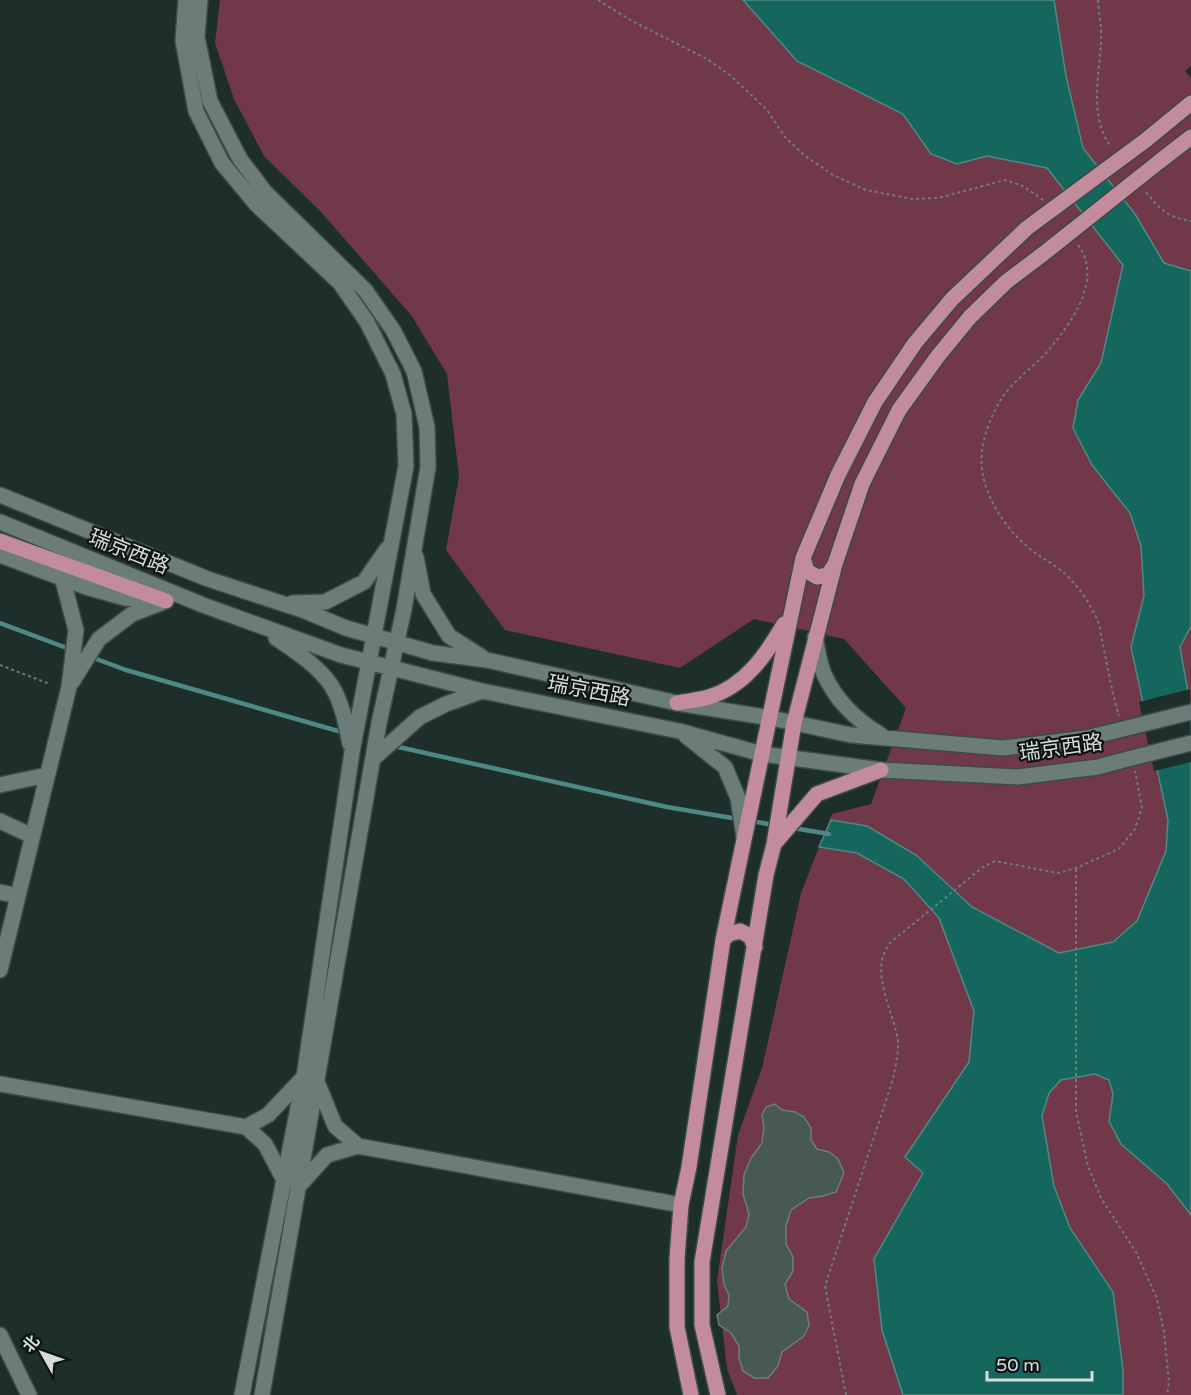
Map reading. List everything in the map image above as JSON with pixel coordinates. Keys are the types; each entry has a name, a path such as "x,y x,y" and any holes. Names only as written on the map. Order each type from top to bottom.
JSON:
{"main road":[{"path":"691,1395 677,1327 677,1259 681,1205 689,1167 723,940 803,558 838,475 882,392 915,343 952,299 1027,228 1146,140 1191,103"},
{"path":"718,1395 702,1325 702,1262 766,875 774,844 794,723 835,564 862,484 899,410 970,317 1006,282 1191,136"},
{"path":"0,541 166,601"},
{"path":"803,558 807,571 818,578 828,575 835,564"},
{"path":"677,703 710,697 744,679 770,649 791,614"},
{"path":"774,844 817,794 881,770"},
{"path":"723,940 729,934 740,931 750,936 755,947"}],"street":[{"path":"186,0 183,40 196,111 222,163 256,204 340,284 367,322 393,374 405,414 406,466 369,662 351,715 351,756 310,1077 335,1126 357,1146"},
{"path":"200,0 197,37 210,101 240,159 265,192 365,290 393,330 414,371 427,428 428,467 404,609 379,723 373,764 310,1077 291,1184 262,1395"},
{"name":"瑞京西路","path":"0,495 208,579 281,603 346,628 433,653 487,660 677,703 771,718 851,735 1004,748 1086,738 1118,725 1191,712"},
{"name":"瑞京西路","path":"0,522 203,605 261,627 369,662 482,691 679,731 762,754 881,770 1018,777 1127,761 1191,743"},
{"path":"281,603 325,602 364,582 390,544"},
{"path":"414,546 423,594 448,636 487,660"},
{"path":"0,555 86,588 125,598 203,605"},
{"path":"0,970 69,686 76,630 62,577"},
{"path":"69,686 99,639 132,614 166,601"},
{"path":"261,627 308,661 331,685 351,715"},
{"path":"815,637 823,673 839,698 860,722 886,738"},
{"path":"373,764 420,717 446,704 482,691"},
{"path":"679,731 725,767 738,798 744,838"},
{"path":"0,785 47,775"},
{"path":"0,820 32,836"},
{"path":"0,892 18,896"},
{"path":"246,1127 268,1115 310,1077"},
{"path":"0,1084 246,1127 265,1144 291,1184"},
{"path":"242,1395 291,1184 327,1155 357,1146 681,1205"},
{"path":"0,1335 29,1395"}],"path":[{"path":"598,0 632,21 707,59 731,76 767,110 804,155 833,175 866,190 912,199 938,198 1005,180 1023,186 1040,196 1047,204"},
{"path":"1098,0 1101,40 1096,77 1099,117 1105,138 1112,147"},
{"path":"1146,192 1163,211 1175,219 1191,221"},
{"path":"1073,238 1086,255 1089,270 1086,290 1070,321 1048,351 1002,397 992,417 983,446 984,476 995,509 1008,529 1030,549 1053,563 1072,580 1097,617 1118,725"},
{"path":"0,664 50,684"},
{"path":"846,1395 825,1286 893,1079 898,1044 883,987 882,964 885,949 983,867 995,861 1058,873 1076,868 1119,849 1135,829 1142,808 1139,783 1127,761"},
{"path":"1076,868 1078,933 1076,1112 1088,1166 1101,1198 1136,1252 1157,1299 1164,1332 1169,1383 1167,1395"}],"shaded area":[{"path":"220,0 1191,0 1191,66 1185,71 1191,78 1191,1395 737,1395 727,1369 717,1281 738,1135 762,1068 801,893 832,814 871,804 906,708 844,639 754,619 680,668 505,630 446,550 459,477 447,374 411,315 322,213 264,156 234,99 215,43"},
{"path":"743,0 1054,0 1066,76 1083,148 1135,214 1164,263 1191,271 1191,626 1180,647 1191,709 1191,1215 1167,1184 1121,1144 1109,1121 1113,1094 1109,1080 1095,1074 1061,1080 1049,1093 1042,1116 1054,1186 1070,1228 1113,1292 1123,1370 1123,1395 903,1395 882,1330 874,1259 923,1173 905,1157 969,1062 974,1011 939,918 904,879 857,853 819,847 831,820 867,826 916,855 972,907 1059,953 1113,942 1137,921 1166,851 1168,820 1131,647 1144,596 1141,546 1130,513 1092,465 1073,428 1078,400 1101,363 1123,265 1047,168 987,156 957,164 931,154 903,114 797,61"}],"pier":[{"path":"1190,689 1191,762 1154,771 1139,702"}],"building":[{"path":"775,1104 782,1110 795,1112 804,1117 811,1128 811,1140 817,1149 829,1152 838,1159 844,1173 836,1192 809,1198 791,1210 786,1226 786,1244 793,1257 793,1271 785,1284 789,1299 807,1312 809,1325 804,1336 782,1352 778,1366 768,1378 754,1378 743,1371 739,1359 739,1346 731,1333 719,1325 717,1315 728,1306 729,1295 724,1285 722,1268 726,1251 746,1227 749,1214 743,1194 744,1175 751,1158 762,1143 764,1127 762,1115 766,1107"}],"waterway":[{"path":"0,623 126,670 345,733"},
{"path":"394,746 667,807 738,819"},
{"path":"752,821 773,825"},
{"path":"793,828 829,834"}]}
